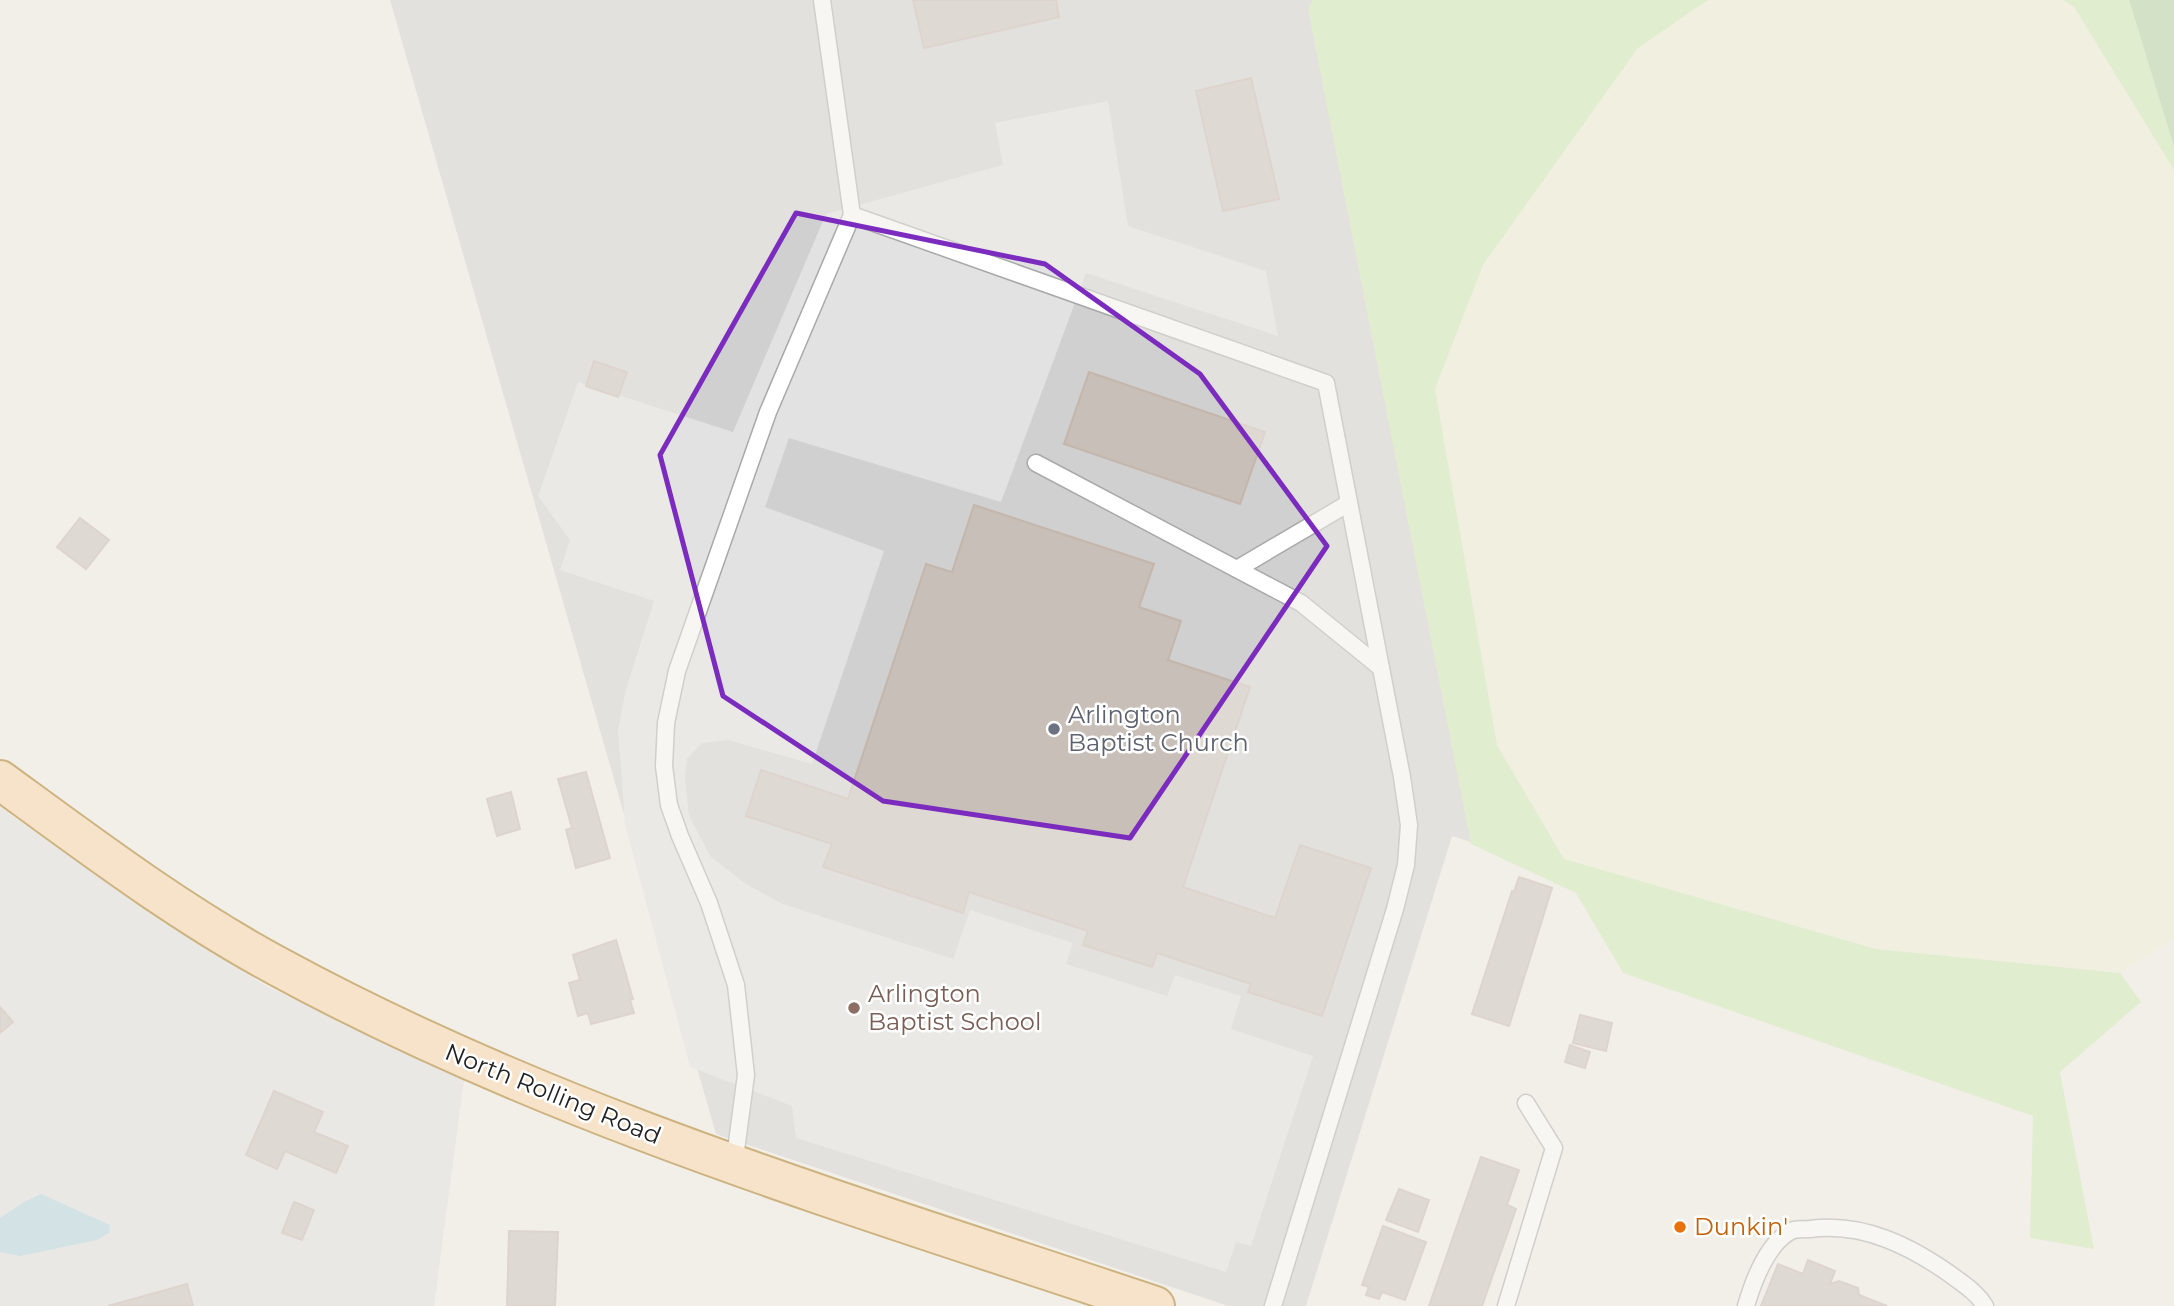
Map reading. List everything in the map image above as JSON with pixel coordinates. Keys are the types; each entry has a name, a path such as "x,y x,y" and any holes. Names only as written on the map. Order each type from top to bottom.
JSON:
{"main road":[{"name":"North Rolling Road","path":"0,780 170,901 275,965 401,1029 543,1093 734,1165 1155,1306"}],"lane":[{"path":"734,1165 746,1075 736,985 709,903 669,805 664,766 666,723 677,671 768,412 852,215 822,0"},
{"path":"852,215 1326,383 1409,825 1406,865 1395,909 1273,1306"},
{"path":"1036,463 1301,603 1381,668"},
{"path":"1237,569 1349,503"},
{"path":"1506,1306 1554,1149 1526,1103"},
{"path":"1746,1306 1751,1288 1771,1248 1793,1230 1833,1226 1898,1242 1951,1275 1979,1296 1985,1306"}],"highlighted area":[{"path":"796,213 1045,264 1200,374 1327,546 1130,838 883,801 723,696 660,455"}],"shaded area":[{"name":"Arlington Baptist Church","path":"390,0 1327,0 1493,849 1452,836 1306,1306 1228,1306 716,1134"},
{"path":"1108,101 1128,226 1266,271 1278,336 1086,273 1001,502 789,438 765,507 884,551 812,764 728,740 702,743 687,759 685,778 689,816 711,857 746,884 783,904 953,959 970,910 1073,943 1066,964 1167,996 1175,975 1241,996 1231,1029 1313,1056 1251,1246 1236,1242 1226,1272 796,1138 792,1106 690,1067 625,824 618,729 626,689 654,601 560,570 570,540 538,496 578,382 733,432 826,214 1003,165 995,123"},
{"path":"0,807 159,920 268,987 464,1080 434,1306 0,1306"}],"green space":[{"path":"1313,0 1708,0 1638,48 1483,265 1435,389 1497,745 1564,859 1876,949 2120,973 2141,1002 2060,1072 2094,1249 2030,1238 2033,1116 1623,973 1576,893 1471,844 1308,9"},
{"path":"1708,0 2063,0 2073,7 2174,170 2174,939 2120,973 1876,949 1564,859 1497,746 1435,389 1483,265 1638,47"},
{"path":"2063,0 2129,0 2174,147 2174,170 2074,7"},
{"path":"2129,0 2174,0 2174,147"}],"water":[{"path":"41,1194 110,1225 109,1233 97,1240 20,1256 0,1252 0,1218"}],"building":[{"path":"913,0 1056,0 1059,17 924,48"},
{"path":"1251,78 1279,199 1223,211 1196,91"},
{"path":"594,361 627,372 618,397 586,386"},
{"path":"1089,372 1265,432 1240,504 1064,444"},
{"name":"Arlington Baptist Church","path":"974,505 1154,564 1139,607 1181,621 1168,660 1250,687 1183,887 1275,918 1300,845 1371,868 1322,1016 1248,992 1251,984 1157,953 1152,967 1083,945 1088,931 969,892 963,913 823,867 832,844 746,816 761,770 848,799 926,564 952,572"},
{"path":"80,518 109,540 86,569 57,547"},
{"path":"586,772 610,858 576,868 566,830 572,828 558,779"},
{"path":"511,792 520,829 497,836 487,799"},
{"path":"1519,877 1552,888 1509,1026 1472,1014"},
{"path":"616,940 633,999 630,1000 634,1013 591,1024 588,1013 578,1016 569,983 580,980 573,955"},
{"path":"0,1007 13,1022 0,1033"},
{"path":"1580,1015 1612,1023 1606,1051 1573,1043"},
{"path":"1570,1045 1590,1052 1585,1068 1565,1062"},
{"path":"274,1091 323,1112 314,1132 348,1146 336,1173 285,1151 277,1169 246,1155"},
{"path":"1481,1157 1519,1170 1507,1205 1516,1209 1482,1306 1429,1306"},
{"path":"1399,1189 1429,1200 1418,1232 1386,1220"},
{"path":"294,1202 314,1210 302,1240 282,1233"},
{"path":"1383,1226 1426,1242 1405,1300 1382,1292 1379,1299 1366,1295 1369,1287 1362,1285"},
{"path":"509,1231 558,1232 555,1306 507,1306"},
{"path":"1808,1260 1835,1271 1830,1284 1839,1281 1858,1288 1859,1295 1887,1306 1761,1306 1778,1264 1803,1274"},
{"path":"187,1284 193,1306 108,1306"}],"place":[{"name":"Arlington Baptist Church","path":"1054,729"},
{"name":"Arlington Baptist School","path":"854,1008"},
{"name":"Dunkin'","path":"1680,1227"}]}
